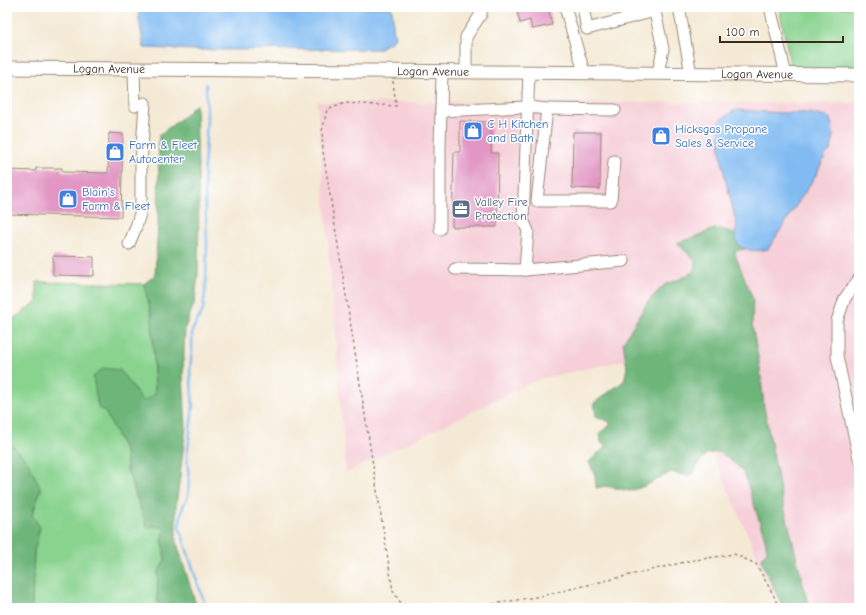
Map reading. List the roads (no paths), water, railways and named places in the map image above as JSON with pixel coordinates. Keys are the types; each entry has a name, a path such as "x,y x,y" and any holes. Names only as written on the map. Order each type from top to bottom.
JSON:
{"main road":[{"name":"Logan Avenue","path":"7,68 859,75"}],"street":[{"path":"466,72 466,37 481,14 482,7"},
{"path":"565,7 584,72"},
{"path":"583,7 587,29 654,9 663,49 658,73"},
{"path":"679,7 691,74"},
{"path":"770,7 786,75"},
{"path":"129,244 141,210 140,104 134,69"},
{"path":"440,229 442,72"},
{"path":"524,270 528,231 523,220 529,73"},
{"path":"441,111 527,107 547,109 615,110"},
{"path":"547,109 538,201 611,202 614,161"},
{"path":"455,269 524,270 624,261"},
{"path":"859,279 845,298 836,321 837,356 859,458"}],"water":[{"path":"139,7 391,7 395,37 390,43 384,45 380,49 197,50 144,48 139,19"},
{"path":"733,111 809,113 830,118 834,135 831,150 826,154 816,175 768,249 764,250 756,251 745,249 738,245 735,235 737,226 720,150 719,121"}],"waterway":[{"path":"205,608 179,526 183,506 188,497 189,480 187,456 193,406 190,370 192,331 203,310 206,284 207,244 204,171 207,119 206,84"}],"place":[{"name":"C H Kitchen and Bath","path":"473,131"},
{"name":"Hicksgas Propane Sales & Service","path":"661,136"},
{"name":"Farm & Fleet Autocenter","path":"115,152"},
{"name":"Blain's Farm & Fleet","path":"68,199"},
{"name":"Valley Fire Protection","path":"461,209"}]}
